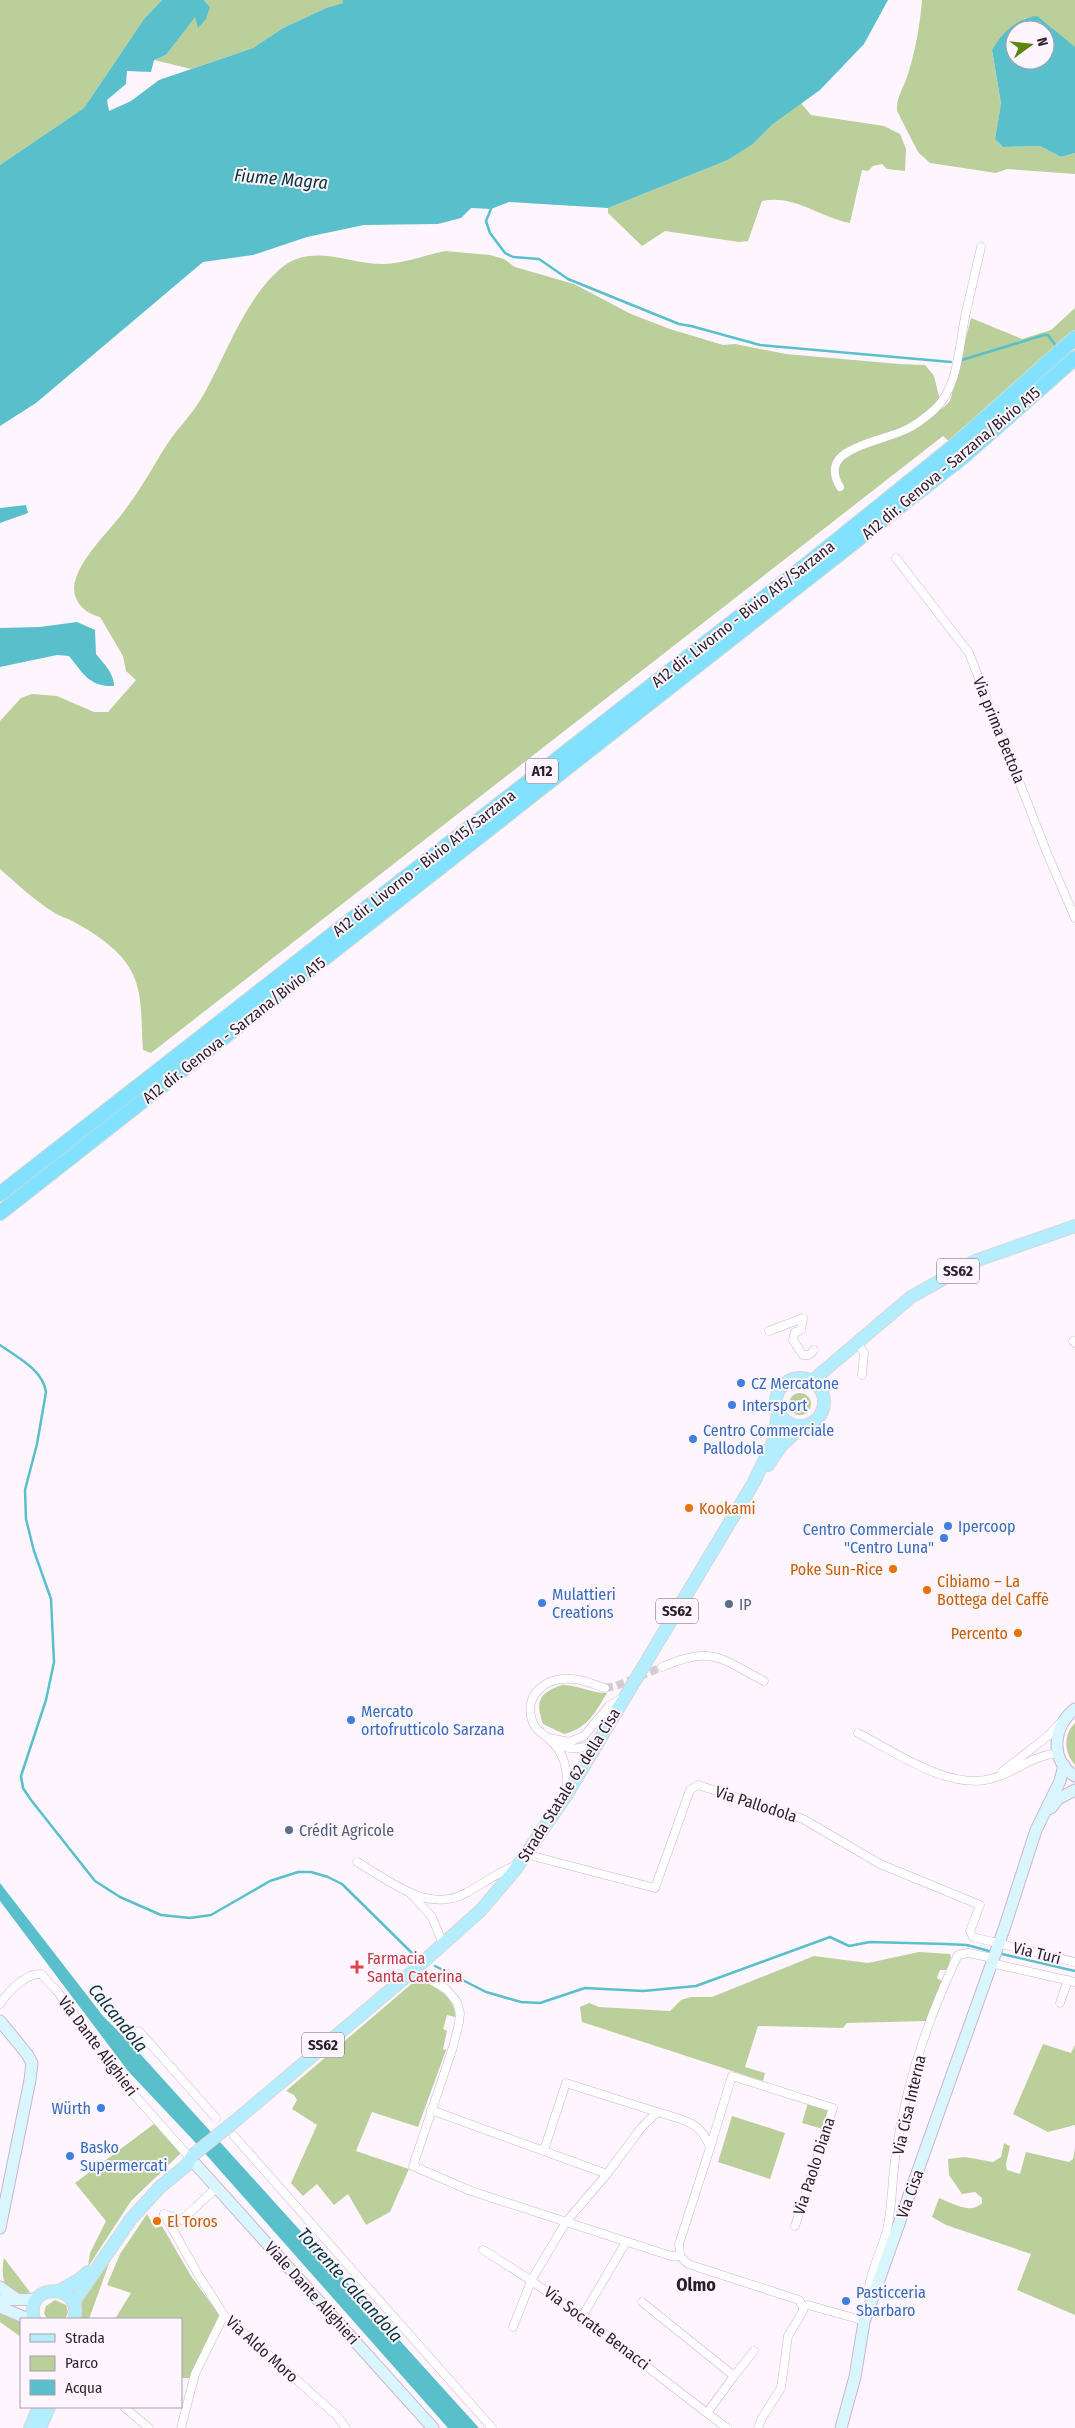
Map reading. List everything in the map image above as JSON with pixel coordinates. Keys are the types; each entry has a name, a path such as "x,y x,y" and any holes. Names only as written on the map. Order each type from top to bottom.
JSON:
{"highway":[{"name":"A12 dir. Livorno - Bivio A15/Sarzana","path":"0,1194 811,561 954,446 1075,338"},
{"name":"A12 dir. Genova - Sarzana/Bivio A15","path":"0,1214 949,468 1075,358"}],"main road":[{"name":"Strada Statale 62 della Cisa","path":"73,2302 131,2219 160,2187 187,2164 192,2157 443,1944 480,1910 519,1865 567,1794 754,1482 774,1440 778,1412 776,1398 783,1386 799,1378 812,1381 911,1297 975,1261 1075,1226"},
{"name":"Strada Statale 62 della Cisa","path":"754,1482 781,1446 801,1427 812,1424 820,1417 833,1371 856,1342"},
{"path":"812,1381 820,1388 824,1399"},
{"path":"778,1412 790,1424 801,1427"},
{"name":"Strada Statale 62 della Cisa","path":"37,2299 46,2292 59,2291 80,2280 90,2270 141,2200 183,2160 192,2157"},
{"path":"59,2291 73,2302 74,2318"},
{"path":"34,2318 33,2311 37,2299"},
{"path":"30,2428 38,2408"},
{"path":"40,2428 49,2408"}],"street":[{"path":"840,487 835,479 835,468 839,459 849,452 906,429 926,418 947,394 981,246"},
{"name":"Via prima Bettola","path":"896,558 969,653 1047,853 1075,918"},
{"path":"769,1331 803,1318 801,1330 795,1332 793,1340 803,1355 814,1350"},
{"path":"856,1342 864,1353 862,1375"},
{"path":"662,1667 683,1658 699,1654 714,1655 764,1681"},
{"path":"567,1794 567,1778 562,1753 534,1725 530,1714 531,1702 536,1690 557,1679 573,1678 605,1688"},
{"path":"547,1738 569,1742 584,1736 596,1725 609,1706 625,1696"},
{"path":"992,1779 1027,1754 1075,1709"},
{"path":"1063,1720 1056,1742 1058,1753 1064,1765 1075,1776"},
{"path":"858,1733 945,1778 979,1782 1006,1774 1029,1760 1058,1753"},
{"path":"547,1738 570,1749 588,1747 600,1740"},
{"name":"Via Cisa","path":"841,2428 855,2377 865,2322 875,2291 992,1961 1036,1830 1060,1781 1064,1765"},
{"name":"Via Pallodola","path":"526,1854 655,1888 690,1790 698,1786 803,1818 880,1864 980,1905 970,1932 973,1937 998,1943"},
{"name":"Via Cisa","path":"1036,1830 1058,1800 1075,1790"},
{"path":"357,1862 410,1894 432,1917 443,1944"},
{"path":"410,1894 446,1901 466,1894 501,1871 519,1865"},
{"name":"Via Turi","path":"998,1943 1075,1962"},
{"name":"Via Cisa Interna","path":"875,2291 869,2287 871,2274 888,2227 896,2147 906,2100 921,2050 958,1955 968,1952 992,1961"},
{"path":"992,1961 1072,1981 1060,2003"},
{"path":"414,1970 446,1990 457,2002 460,2023 413,2166 471,2191 671,2256 680,2256 688,2264 799,2300 803,2307 801,2317 788,2336 781,2388 762,2418 758,2428"},
{"name":"Via Dante Alighieri","path":"0,2004 25,1978 34,1973 41,1974 57,1991 130,2090 192,2157"},
{"path":"0,2022 12,2033 32,2063 0,2228"},
{"path":"139,2031 216,2118"},
{"name":"Via Paolo Diana","path":"680,2256 679,2244 732,2076 833,2108 795,2226"},
{"path":"544,2150 566,2083 657,2112 699,2128 706,2136 710,2148"},
{"path":"431,2110 607,2174"},
{"path":"513,2328 532,2279 566,2222 607,2174 641,2128 657,2112"},
{"path":"234,2136 492,2428"},
{"name":"Viale Dante Alighieri","path":"192,2157 432,2428"},
{"name":"Via Aldo Moro","path":"217,2187 182,2220 164,2214 194,2268 224,2315 337,2416 346,2428"},
{"path":"583,2316 626,2242"},
{"name":"Via Socrate Benacci","path":"483,2250 532,2279 583,2316 726,2428"},
{"path":"0,2287 19,2300"},
{"path":"0,2300 37,2299"},
{"path":"642,2302 734,2376"},
{"path":"803,2307 808,2305 865,2322"},
{"path":"0,2307 26,2318"},
{"path":"181,2428 195,2374 224,2315"},
{"path":"707,2413 754,2351"},
{"path":"125,2408 149,2428"}],"green space":[{"path":"0,0 162,0 144,19 84,108 0,165"},
{"path":"204,0 343,0 343,3 326,8 283,28 253,48 191,69 154,60 166,55 195,16 210,7"},
{"path":"922,0 1075,0 1075,47 1055,35 1055,20 1028,20 1025,18 1023,20 1005,20 1005,37 992,50 1001,105 995,139 1003,147 1040,146 1061,157 1075,153 1075,174 1007,169 996,173 930,163 918,152 897,111 897,106 910,68"},
{"path":"801,103 811,115 884,126 900,134 906,149 905,171 887,169 882,164 873,166 868,171 862,170 850,223 796,203 774,200 762,201 748,241 739,242 665,231 642,246 608,213 608,208 728,160 753,144 773,124"},
{"path":"445,251 490,255 504,259 515,267 574,284 631,314 670,329 723,345 735,344 786,354 925,365 934,376 942,409 950,401 971,318 1022,339 1051,330 1075,308 1075,338 954,446 943,436 151,1053 143,1050 141,1007 138,990 132,972 126,963 102,940 83,927 56,914 26,892 0,869 0,721 21,698 32,694 57,696 94,712 108,712 136,680 126,671 123,656 100,617 88,612 76,598 74,585 76,578 86,559 121,516 172,437 200,400 246,311 268,281 280,269 292,261 305,257 331,256 385,264 408,261"},
{"path":"800,1393 808,1396 811,1404 808,1412 800,1415 792,1412 789,1404 792,1396"},
{"path":"562,1685 607,1693 585,1724 572,1732 564,1734 543,1724 539,1709 539,1704 544,1695 548,1691"},
{"path":"1075,1723 1075,1765 1071,1760 1066,1744 1068,1733"},
{"path":"919,1952 950,1954 951,1957 947,1970 940,1970 937,1978 942,1981 928,2021 847,2023 843,2028 758,2026 745,2067 765,2073 763,2081 582,2022 580,2007 589,2003 599,2007 670,2011 681,2000 691,1997 712,1997 814,1956 868,1963"},
{"path":"415,1981 429,1984 442,1992 452,2004 455,2010 455,2017 447,2015 443,2029 447,2031 443,2049 446,2050 418,2127 372,2112 356,2151 409,2169 390,2212 366,2225 348,2194 334,2205 317,2184 303,2196 291,2183 317,2125 292,2109 297,2100 294,2095 286,2091"},
{"path":"1043,2044 1071,2053 1075,2045 1075,2125 1048,2132 1013,2114"},
{"path":"808,2103 828,2110 823,2129 802,2123"},
{"path":"732,2116 785,2133 770,2179 718,2162"},
{"path":"154,2124 181,2153 131,2201 88,2267 90,2253 106,2221 75,2183"},
{"path":"1004,2143 1010,2146 1006,2164 1007,2170 1020,2174 1026,2152 1069,2162 1073,2159 1075,2147 1075,2315 1017,2290 1031,2254 946,2225 932,2217 939,2198 967,2208 972,2208 982,2203 982,2198 975,2192 962,2194 949,2175 948,2159 965,2157 993,2162 1001,2157"},
{"path":"147,2214 155,2228 162,2226 191,2276 220,2316 190,2378 182,2378 182,2318 116,2318 131,2293 107,2285 120,2254"},
{"path":"4,2258 30,2292 21,2294 9,2290 4,2279"},
{"path":"111,2258 89,2318 80,2318 82,2299"},
{"path":"55,2300 66,2305 68,2312 65,2318 46,2318 44,2313 46,2306"},
{"path":"0,2311 20,2319 20,2336 0,2322"}],"water":[{"name":"Fiume Magra","path":"162,0 204,0 210,7 206,19 198,28 195,17 166,55 154,60 151,72 127,71 126,84 107,100 109,111 131,101 159,80 253,48 283,28 326,8 343,3 343,0 888,0 864,44 820,90 773,124 753,144 728,160 608,208 509,202 491,209 471,208 461,218 438,224 364,225 307,237 253,255 203,262 36,403 0,426 0,165 84,108 144,19"},
{"path":"1037,16 1042,20 1022,20"},
{"path":"1055,31 1075,47 1075,153 1061,157 1040,146 1003,147 995,139 1001,104 992,50 1005,33 1005,70 1055,70"},
{"path":"26,505 28,513 0,523 0,508"},
{"path":"77,622 95,630 96,654 110,673 114,686 98,684 87,678 69,656 57,655 0,667 0,628 40,627"},
{"name":"Calcandola","path":"0,1883 103,2016 133,2046 479,2428 448,2428 194,2141 128,2071 0,1901"}],"waterway":[{"path":"491,209 486,221 490,233 505,253 513,257 539,259 568,279 679,324 760,345 951,362"},
{"path":"962,360 1044,335 1048,335 1056,346"},
{"path":"0,1345 35,1371 44,1384 46,1392 37,1444 25,1490 26,1519 34,1551 51,1599 54,1662 46,1700 21,1776 23,1788 31,1800 95,1881 120,1897 161,1915 190,1918 211,1915 270,1881 298,1872 311,1872 342,1884 413,1954"},
{"path":"435,1966 486,1992 521,2002 540,2003 585,1988 643,1991 696,1986 830,1937 849,1946 870,1942 945,1944 967,1945 989,1951"},
{"path":"1002,1954 1075,1971"}],"tunnel":[{"path":"605,1688 616,1686 662,1667"}],"place":[{"name":"CZ Mercatone","path":"741,1383"},
{"name":"Intersport","path":"732,1405"},
{"name":"Centro Commerciale Pallodola","path":"693,1439"},
{"name":"Kookami","path":"689,1508"},
{"name":"Ipercoop","path":"948,1526"},
{"name":"Centro Commerciale \"Centro Luna\"","path":"944,1538"},
{"name":"Poke Sun-Rice","path":"893,1569"},
{"name":"Cibiamo – La Bottega del Caffè","path":"927,1590"},
{"name":"Mulattieri Creations","path":"542,1603"},
{"name":"IP","path":"729,1604"},
{"name":"Percento","path":"1018,1633"},
{"name":"Mercato ortofrutticolo Sarzana","path":"351,1720"},
{"name":"Crédit Agricole","path":"289,1830"},
{"name":"Farmacia Santa Caterina","path":"357,1967"},
{"name":"Würth","path":"101,2108"},
{"name":"Basko Supermercati","path":"70,2156"},
{"name":"El Toros","path":"157,2221"},
{"name":"Pasticceria Sbarbaro","path":"846,2301"}],"district":[{"name":"Olmo","path":"696,2285"}],"water label":[{"name":"Torrente Calcandola","path":"350,2285"}]}
